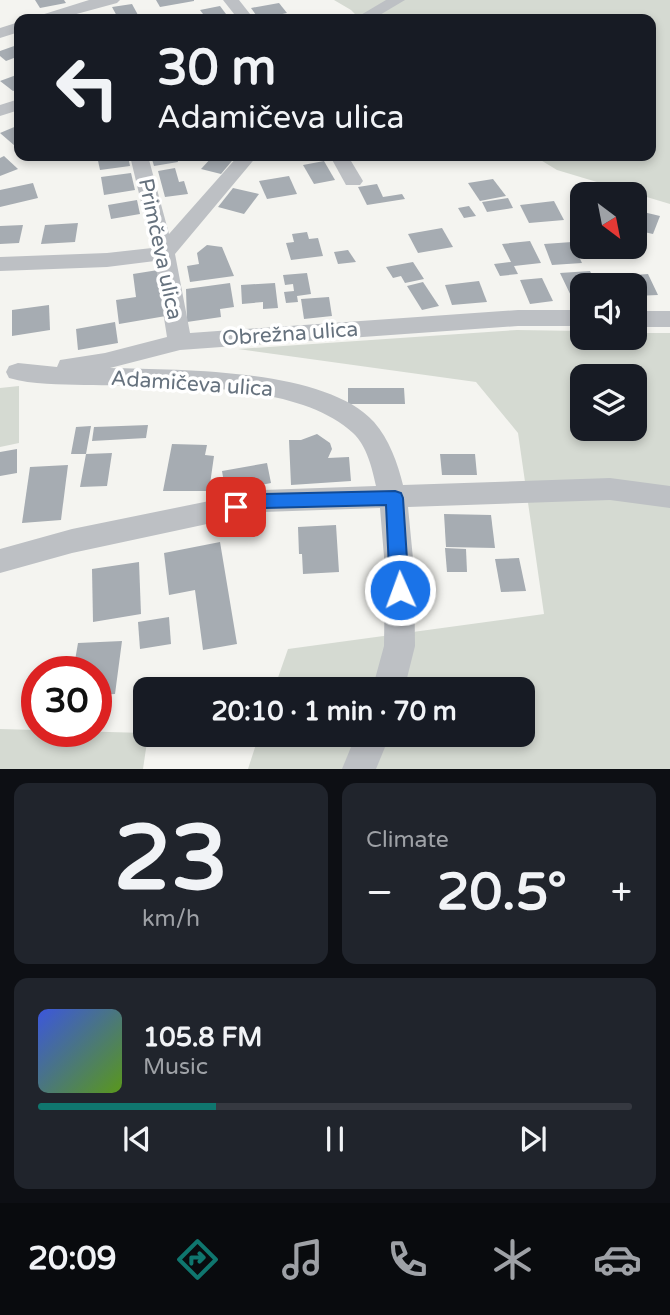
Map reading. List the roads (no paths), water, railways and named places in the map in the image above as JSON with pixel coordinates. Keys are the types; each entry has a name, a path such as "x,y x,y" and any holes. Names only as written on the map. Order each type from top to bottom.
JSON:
{"street":[{"path":"57,14 90,2 113,0"},
{"path":"231,0 242,14"},
{"path":"371,14 397,0"},
{"name":"Primčeva ulica","path":"140,161 164,253 180,342"},
{"path":"0,264 107,260 164,253 244,161"},
{"path":"342,161 353,181"},
{"name":"Obrežna ulica","path":"9,373 105,361 180,342 519,318 570,318"},
{"path":"647,319 670,319"},
{"name":"Adamičeva ulica","path":"9,373 228,383 289,391 323,401 348,413 372,437 395,498 400,569 399,653 392,677"},
{"path":"0,561 72,541 264,501 610,489 670,497"},
{"path":"359,769 368,747"}]}
